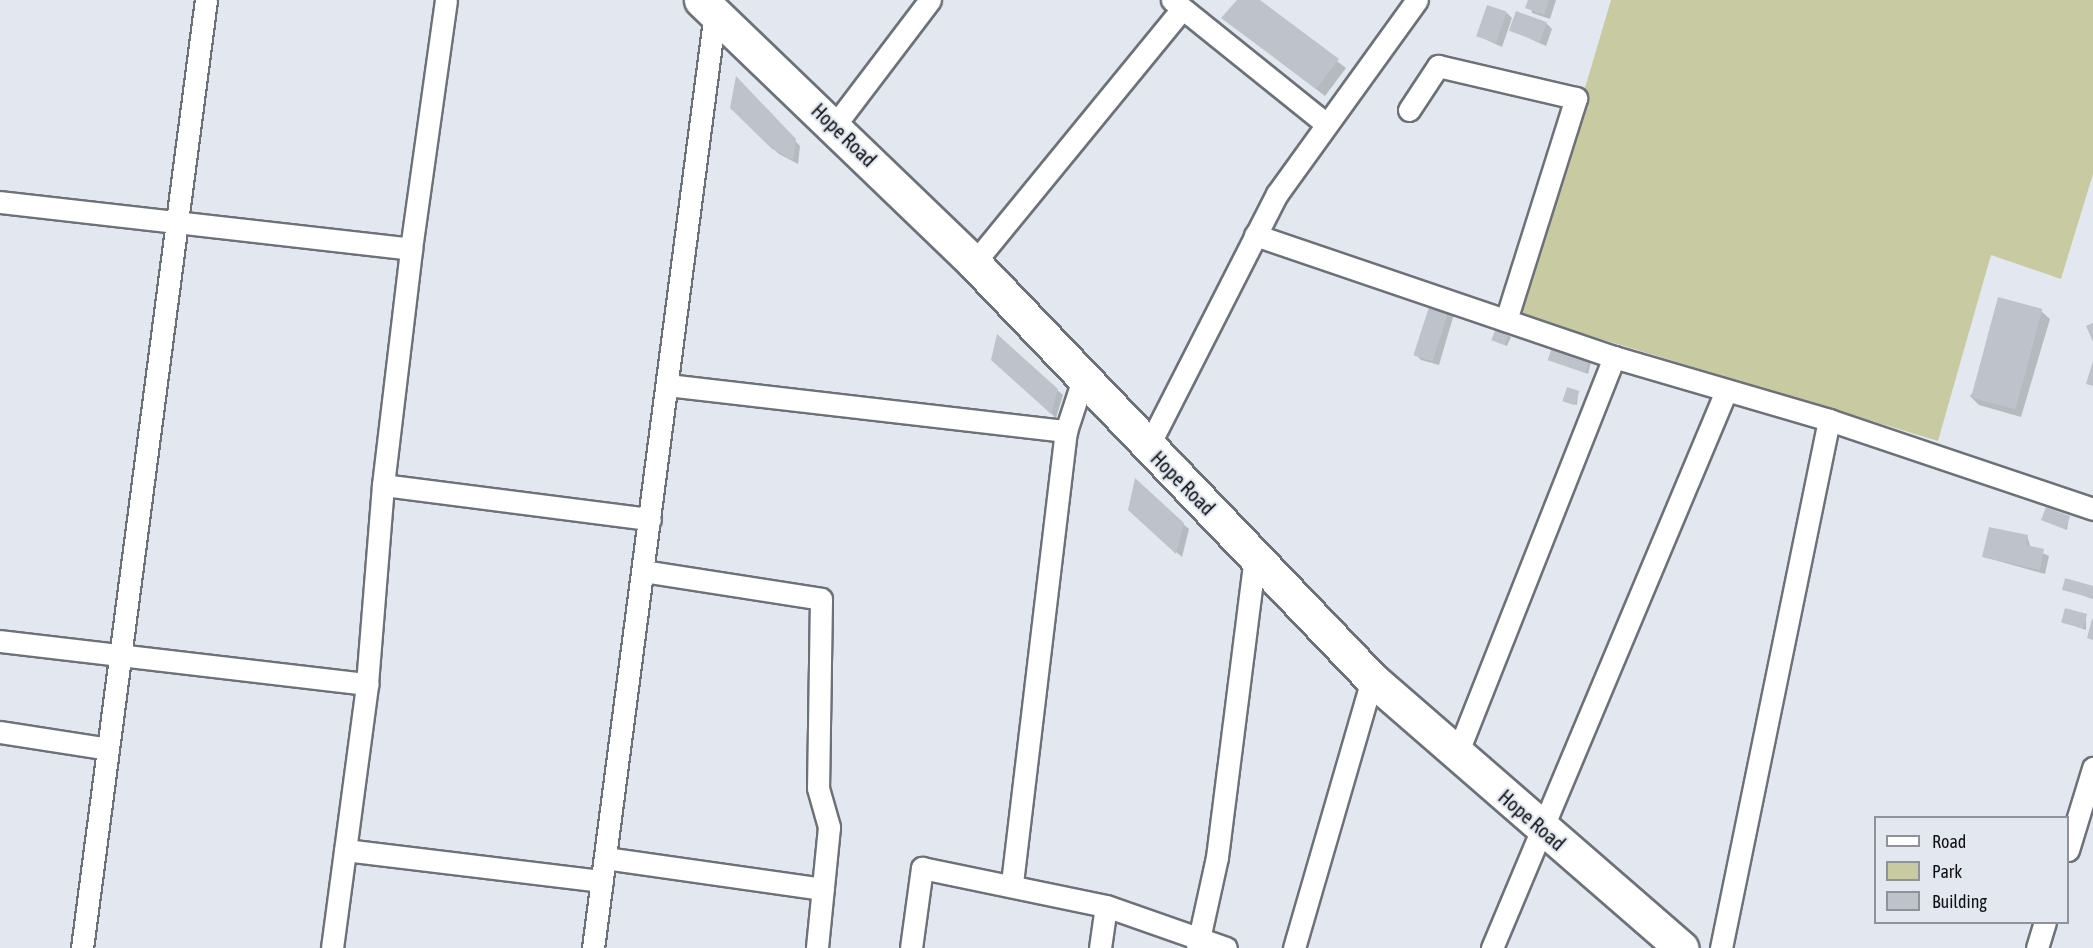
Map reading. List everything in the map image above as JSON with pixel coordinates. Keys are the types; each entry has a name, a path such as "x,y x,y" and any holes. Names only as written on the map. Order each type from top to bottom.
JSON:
{"highway":[{"name":"Hope Road","path":"708,6 835,125 974,263 1372,679 1681,948"}],"street":[{"path":"82,948 118,656 206,0"},
{"path":"332,948 367,684 383,485 411,249 447,0"},
{"path":"835,125 930,0"},
{"path":"1148,447 1255,235 1325,123 1417,0"},
{"path":"974,263 1177,4 1325,123"},
{"path":"593,948 667,385 708,6"},
{"path":"1409,110 1438,66 1576,98 1506,320"},
{"path":"0,201 411,249"},
{"path":"1255,235 1614,357 1726,392 1829,420 2093,509"},
{"path":"1457,754 1614,357"},
{"path":"1012,883 1066,432 1084,376"},
{"path":"667,385 1066,432"},
{"path":"1492,948 1726,392"},
{"path":"1721,948 1829,420"},
{"path":"383,485 650,519"},
{"path":"1197,943 1217,857 1255,555"},
{"path":"643,571 821,599 818,788 829,826 817,948"},
{"path":"0,641 367,684"},
{"path":"1294,948 1372,679"},
{"path":"0,732 108,749"},
{"path":"2069,844 2093,768"},
{"path":"345,850 602,881"},
{"path":"605,858 823,889"},
{"path":"911,948 922,868 1012,883 1106,906 1197,943 1226,948"},
{"path":"1100,948 1106,906"},
{"path":"2037,948 2044,924"}],"green space":[{"path":"1611,0 2093,0 2093,174 2061,279 1991,255 1938,441 1518,314"}],"building":[{"path":"1237,0 1260,0 1339,59 1316,89 1221,18"},
{"path":"1528,0 1549,0 1544,15 1525,8"},
{"path":"1487,5 1507,12 1496,43 1476,36"},
{"path":"1516,11 1547,22 1540,42 1509,31"},
{"path":"736,76 796,139 793,160 772,149 730,108"},
{"path":"1998,297 2042,309 2016,409 1971,397"},
{"path":"1431,301 1450,307 1432,361 1413,355"},
{"path":"2093,323 2093,342 2086,326"},
{"path":"1496,328 1509,333 1504,345 1491,340"},
{"path":"997,334 1058,389 1051,414 991,360"},
{"path":"1552,347 1590,359 1586,373 1548,360"},
{"path":"2093,361 2093,386 2086,384"},
{"path":"1567,387 1579,391 1575,405 1562,401"},
{"path":"1135,478 1184,523 1176,554 1128,510"},
{"path":"2046,507 2070,516 2065,529 2041,520"},
{"path":"1989,527 2028,535 2026,545 2044,549 2040,570 1982,557"},
{"path":"2065,578 2093,586 2093,598 2062,590"},
{"path":"2065,608 2087,614 2083,628 2061,622"},
{"path":"2093,619 2093,640 2087,638"}]}
